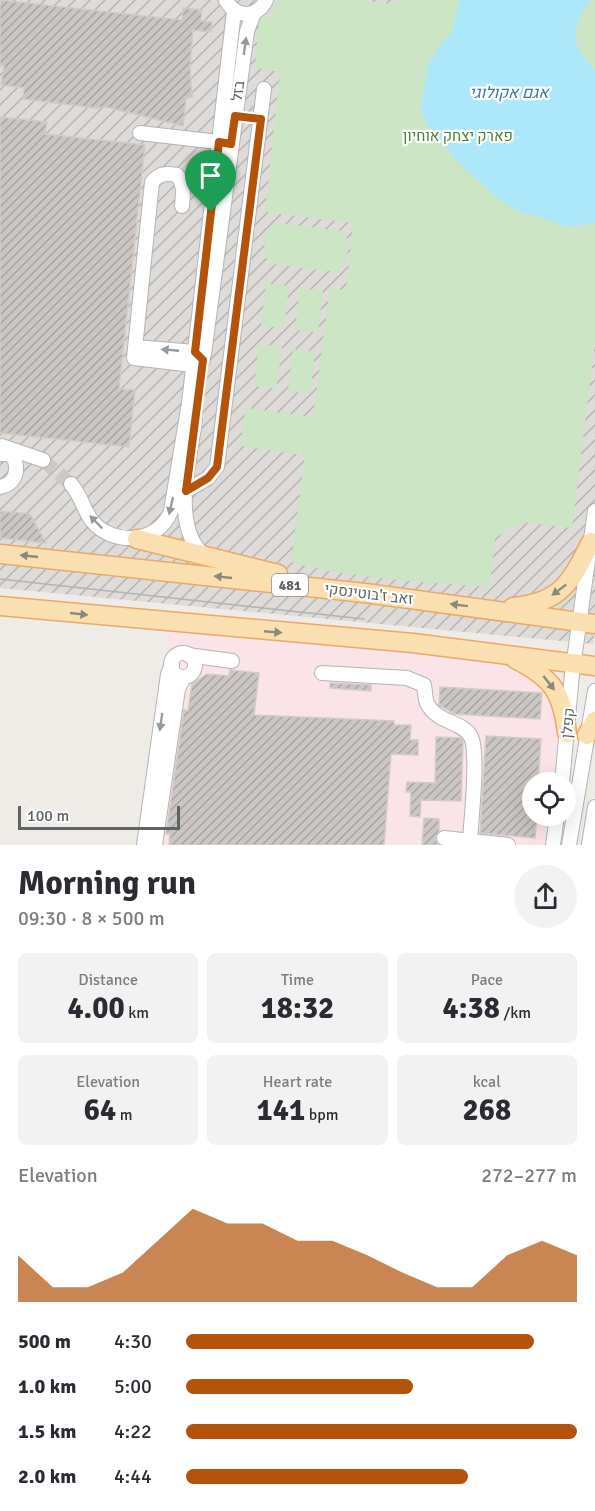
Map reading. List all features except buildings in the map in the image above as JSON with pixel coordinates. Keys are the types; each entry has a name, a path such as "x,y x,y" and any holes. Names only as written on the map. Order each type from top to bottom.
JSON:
{"main road":[{"path":"137,539 365,593"},
{"path":"490,610 531,604 555,595 573,577 591,542"},
{"name":"זאב ז'בוטינסקי","path":"0,554 365,593 587,623"},
{"path":"0,606 413,643 595,666"},
{"path":"506,654 548,680 565,712 567,733"}],"street":[{"path":"230,6 247,15 260,9 266,0"},
{"name":"בזל","path":"205,556 193,544 188,531 186,491 197,359 225,143 230,6"},
{"name":"בזל","path":"225,143 235,116 247,31 254,13"},
{"path":"186,491 208,478 217,467 264,89"},
{"path":"235,116 261,119"},
{"path":"140,133 225,143"},
{"path":"134,353 152,182 158,175 166,173 177,175 183,181 182,206"},
{"path":"134,353 197,359"},
{"path":"134,353 175,369 186,382 189,403"},
{"path":"149,360 197,359"},
{"name":"בזל","path":"137,539 151,535 162,527 171,511 197,359"},
{"path":"0,446 12,448 43,460"},
{"path":"0,454 8,454 14,458 16,469 13,481 0,487"},
{"path":"71,484 79,494 93,522 118,536 137,539"},
{"name":"קפלן","path":"563,772 575,663 587,623 595,511"},
{"path":"144,845 168,674 172,665 177,656 188,655 232,662"},
{"path":"155,845 178,688 184,677 191,674 195,668 194,660 188,655"},
{"path":"172,665 174,672 184,677"},
{"path":"322,673 407,678 424,685 427,704 439,717 460,727 471,736 474,755 470,841"},
{"name":"קפלן","path":"569,843 591,728 595,691"},
{"path":"569,843 592,845 595,807"},
{"path":"553,845 556,826"},
{"path":"444,838 508,845"}],"shaded area":[{"path":"0,0 595,0 595,628 593,644 0,588"},
{"path":"169,631 493,658 523,668 551,690 562,731 556,772 522,772 522,826 549,826 546,845 138,845"}],"green space":[{"name":"פארק יצחק אוחיון","path":"276,0 357,0 394,4 395,0 595,0 595,343 572,528 522,522 495,538 490,587 340,573 291,562 305,455 240,446 246,408 313,417 330,288 346,290 353,223 265,212 280,72 255,68 259,21 268,15"},
{"path":"277,223 342,231 348,243 348,254 343,268 336,272 271,264 265,255 265,242 269,230"},
{"path":"266,283 289,286 284,328 261,326"},
{"path":"300,288 323,291 318,333 295,330"},
{"path":"259,344 282,347 276,389 254,386"},
{"path":"293,349 315,352 310,394 288,391"}],"water":[{"name":"אגם אקולוגי","path":"460,0 591,0 579,19 575,36 581,52 595,70 595,223 568,227 531,214 521,213 497,198 459,163 428,126 421,111 428,65 452,32"}],"tunnel":[{"path":"43,460 71,484"}],"tram line":[{"path":"0,579 364,619"}],"route":[{"path":"235,116 261,119 217,467 208,478 186,491 203,360 195,352 211,212 219,142 231,144 235,116"}]}
